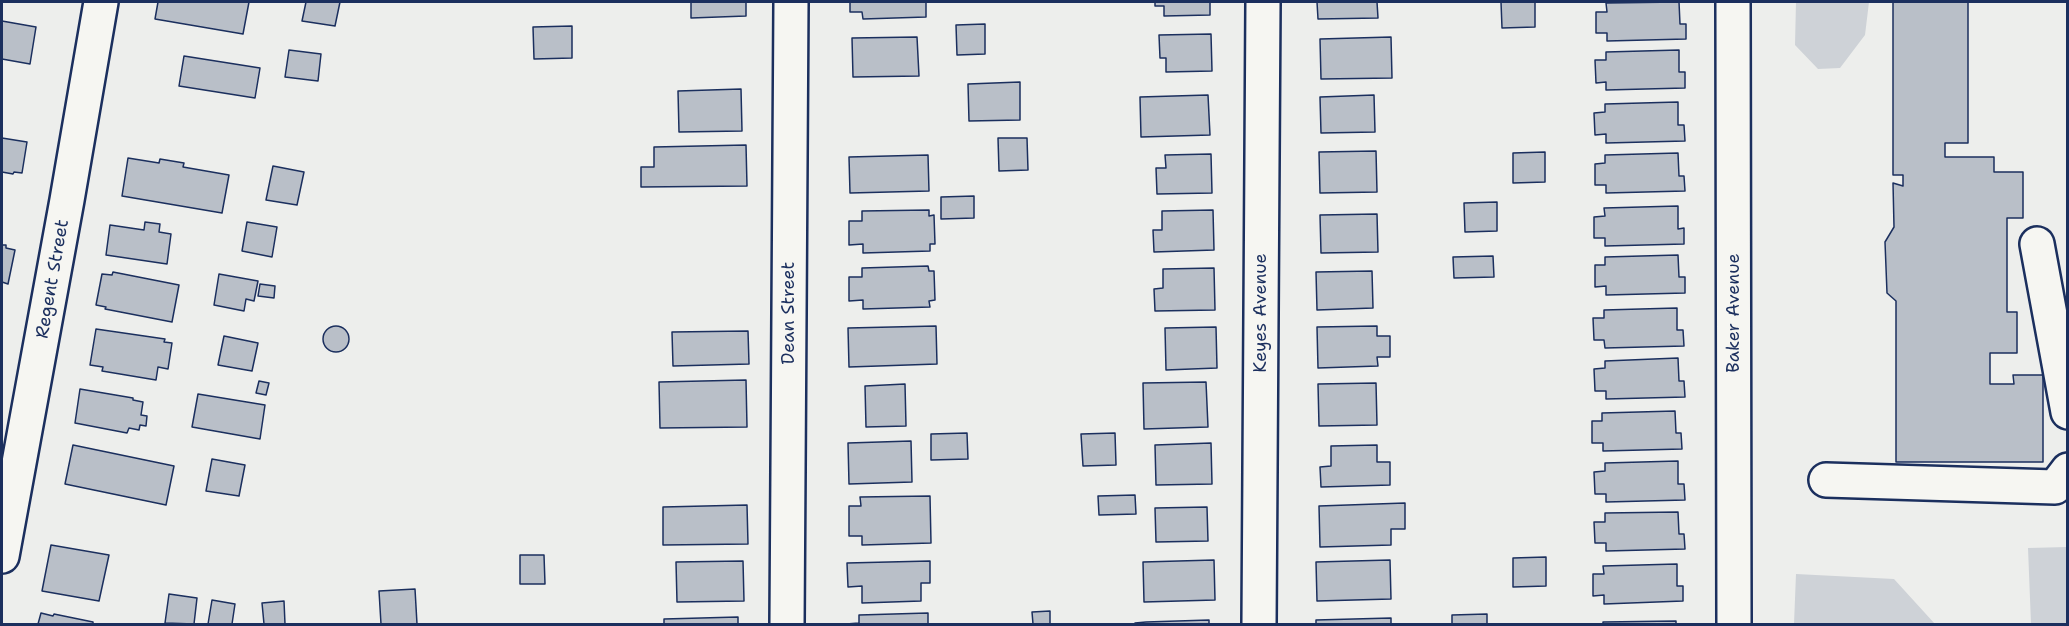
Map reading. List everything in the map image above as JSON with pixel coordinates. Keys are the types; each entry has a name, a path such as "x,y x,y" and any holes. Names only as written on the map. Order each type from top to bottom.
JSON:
{"street":[{"name":"Regent Street","path":"2,556 66,210 101,2"},
{"name":"Dean Street","path":"787,624 791,2"},
{"name":"Keyes Avenue","path":"1259,624 1263,2"},
{"name":"Baker Avenue","path":"1733,2 1734,624"},
{"path":"2037,244 2067,412"},
{"path":"1826,480 2055,487 2067,470"}],"shaded area":[{"path":"1796,2 1869,2 1865,35 1840,68 1818,69 1795,45"},
{"path":"2067,547 2067,624 2031,624 2028,548"},
{"path":"1796,574 1894,579 1935,624 1794,624"}],"building":[{"path":"158,2 249,2 243,34 155,19"},
{"path":"306,2 340,2 335,26 302,21"},
{"path":"691,2 746,2 746,16 691,18"},
{"path":"850,2 926,2 926,17 863,19 862,12 850,12"},
{"path":"1155,2 1210,2 1210,15 1164,16 1164,6 1155,6"},
{"path":"1317,2 1377,2 1378,18 1318,19"},
{"path":"1501,2 1535,2 1535,27 1502,28"},
{"path":"1679,2 1680,24 1686,24 1686,39 1607,41 1607,33 1596,33 1596,12 1607,12 1606,3"},
{"path":"1893,2 1968,2 1968,143 1945,143 1945,157 1994,157 1994,172 2023,172 2023,218 2007,218 2007,312 2017,312 2017,353 1990,353 1990,384 2014,384 2013,375 2043,375 2043,462 1896,462 1896,301 1887,293 1885,242 1894,227 1893,183 1903,186 1903,175 1893,175"},
{"path":"2,21 36,27 30,64 2,59"},
{"path":"985,24 985,54 957,55 956,25"},
{"path":"572,26 572,58 534,59 533,27"},
{"path":"1211,34 1212,71 1166,72 1166,58 1160,58 1159,35"},
{"path":"917,37 919,76 853,77 852,38"},
{"path":"1391,37 1392,78 1321,79 1320,39"},
{"path":"289,50 321,54 318,81 285,77"},
{"path":"1679,50 1679,72 1685,72 1685,88 1606,90 1606,82 1596,83 1595,60 1606,60 1606,52"},
{"path":"184,56 260,68 255,98 179,86"},
{"path":"1020,82 1020,120 969,121 968,84"},
{"path":"741,89 742,131 679,132 678,91"},
{"path":"1208,95 1210,135 1141,137 1140,97"},
{"path":"1374,95 1375,132 1321,133 1320,97"},
{"path":"1678,102 1678,125 1684,125 1685,141 1606,143 1606,134 1595,135 1594,113 1605,112 1605,104"},
{"path":"2,138 27,142 22,173 2,172"},
{"path":"998,138 1027,138 1028,170 999,171"},
{"path":"746,145 747,186 641,187 641,167 654,167 654,147"},
{"path":"1376,151 1377,192 1320,193 1319,152"},
{"path":"1545,152 1545,182 1513,183 1513,153"},
{"path":"1678,153 1679,176 1684,176 1685,191 1606,193 1606,185 1595,185 1595,164 1605,163 1605,155"},
{"path":"1211,154 1212,193 1157,194 1156,168 1166,168 1165,155"},
{"path":"928,155 929,191 850,193 849,157"},
{"path":"128,158 159,163 160,159 184,163 183,167 229,175 222,213 122,196"},
{"path":"273,166 304,172 297,205 266,200"},
{"path":"974,196 974,218 941,219 941,197"},
{"path":"1497,202 1497,231 1465,232 1464,203"},
{"path":"1678,206 1678,229 1684,228 1684,244 1605,246 1605,238 1594,238 1594,217 1605,216 1604,208"},
{"path":"929,210 929,216 934,215 935,244 930,244 930,251 863,253 863,244 849,245 849,221 862,221 862,211"},
{"path":"1213,210 1214,250 1154,252 1153,230 1162,230 1162,211"},
{"path":"1377,214 1378,252 1321,253 1320,215"},
{"path":"145,222 160,224 159,232 171,234 167,264 106,255 110,225 144,230"},
{"path":"247,222 277,227 272,257 242,251"},
{"path":"2,245 15,250 8,284 2,282"},
{"path":"1678,255 1679,277 1685,277 1685,293 1606,295 1606,286 1595,287 1595,265 1605,265 1605,257"},
{"path":"1493,256 1494,277 1454,278 1453,257"},
{"path":"928,266 929,271 934,271 935,300 929,301 930,307 863,309 863,300 849,301 849,277 862,277 862,268"},
{"path":"1214,268 1215,310 1155,311 1154,289 1163,288 1163,269"},
{"path":"1372,271 1373,308 1317,310 1316,272"},
{"path":"113,272 179,285 172,322 105,309 106,307 96,305 102,274 112,275"},
{"path":"219,274 258,281 254,301 246,299 244,311 214,305"},
{"path":"260,284 275,286 274,298 258,296"},
{"path":"1677,308 1677,330 1683,330 1684,346 1605,348 1604,340 1594,340 1593,318 1604,318 1604,310"},
{"path":"336,326 345,330 349,339 345,348 336,352 327,348 323,339 327,330"},
{"path":"936,326 937,364 849,367 848,328"},
{"path":"1377,326 1377,336 1390,336 1390,357 1377,357 1378,366 1318,368 1317,327"},
{"path":"1216,327 1217,368 1166,370 1165,328"},
{"path":"96,329 165,339 164,342 172,343 168,369 158,367 156,380 102,371 103,367 90,365"},
{"path":"748,331 749,364 673,366 672,332"},
{"path":"224,336 258,343 252,371 218,365"},
{"path":"1678,358 1679,381 1684,381 1685,397 1606,399 1606,391 1595,391 1594,369 1605,368 1605,361"},
{"path":"746,380 747,427 660,428 659,382"},
{"path":"259,381 269,383 266,395 256,393"},
{"path":"1206,382 1208,427 1144,429 1143,383"},
{"path":"1376,383 1377,425 1319,426 1318,384"},
{"path":"905,384 906,426 866,427 865,386"},
{"path":"80,389 133,398 133,400 143,402 141,415 147,416 146,426 140,425 139,430 129,428 127,433 75,423"},
{"path":"198,394 265,405 260,439 192,427"},
{"path":"1675,411 1676,433 1681,433 1682,449 1603,451 1603,443 1592,443 1592,421 1602,421 1602,413"},
{"path":"967,433 968,459 931,460 931,434"},
{"path":"1115,433 1116,465 1083,466 1081,434"},
{"path":"911,441 912,482 849,484 848,443"},
{"path":"1211,443 1212,484 1156,485 1155,445"},
{"path":"73,445 174,466 166,505 65,484"},
{"path":"1377,445 1377,462 1390,462 1390,485 1321,487 1320,467 1331,466 1331,446"},
{"path":"212,459 245,465 239,496 206,491"},
{"path":"1678,461 1678,484 1684,484 1685,500 1606,502 1606,494 1595,494 1594,472 1605,471 1605,463"},
{"path":"1135,495 1136,514 1099,515 1098,496"},
{"path":"930,496 931,543 862,545 862,536 849,536 849,506 861,506 860,497"},
{"path":"1405,503 1405,529 1391,529 1391,545 1320,547 1319,506"},
{"path":"747,505 748,544 663,545 663,507"},
{"path":"1207,507 1208,541 1156,542 1155,508"},
{"path":"1678,512 1679,534 1684,534 1685,549 1606,551 1606,543 1595,543 1594,522 1605,522 1605,513"},
{"path":"51,545 109,555 99,601 42,591"},
{"path":"520,555 544,555 545,584 520,584"},
{"path":"1546,557 1546,586 1513,587 1513,558"},
{"path":"1214,560 1215,600 1144,602 1143,562"},
{"path":"1390,560 1391,599 1317,601 1316,562"},
{"path":"743,561 744,601 677,602 676,562"},
{"path":"930,561 930,583 921,583 921,601 862,603 862,586 848,587 847,563"},
{"path":"1677,564 1677,586 1683,586 1683,601 1604,604 1604,595 1593,596 1593,574 1604,574 1603,566"},
{"path":"415,589 417,624 381,624 379,591"},
{"path":"169,594 197,598 194,624 165,623"},
{"path":"212,600 235,604 232,624 208,624"},
{"path":"284,601 285,624 264,624 262,603"},
{"path":"1050,611 1050,624 1033,624 1032,612"},
{"path":"41,613 93,622 93,624 38,624"},
{"path":"928,613 928,624 846,624 859,623 859,615"},
{"path":"1487,614 1487,624 1452,624 1452,615"},
{"path":"738,617 738,624 664,624 664,619"},
{"path":"1391,618 1391,624 1316,624 1316,620"},
{"path":"1209,620 1209,624 1135,624 1146,622"},
{"path":"1676,621 1676,624 1603,624 1603,622"}]}
